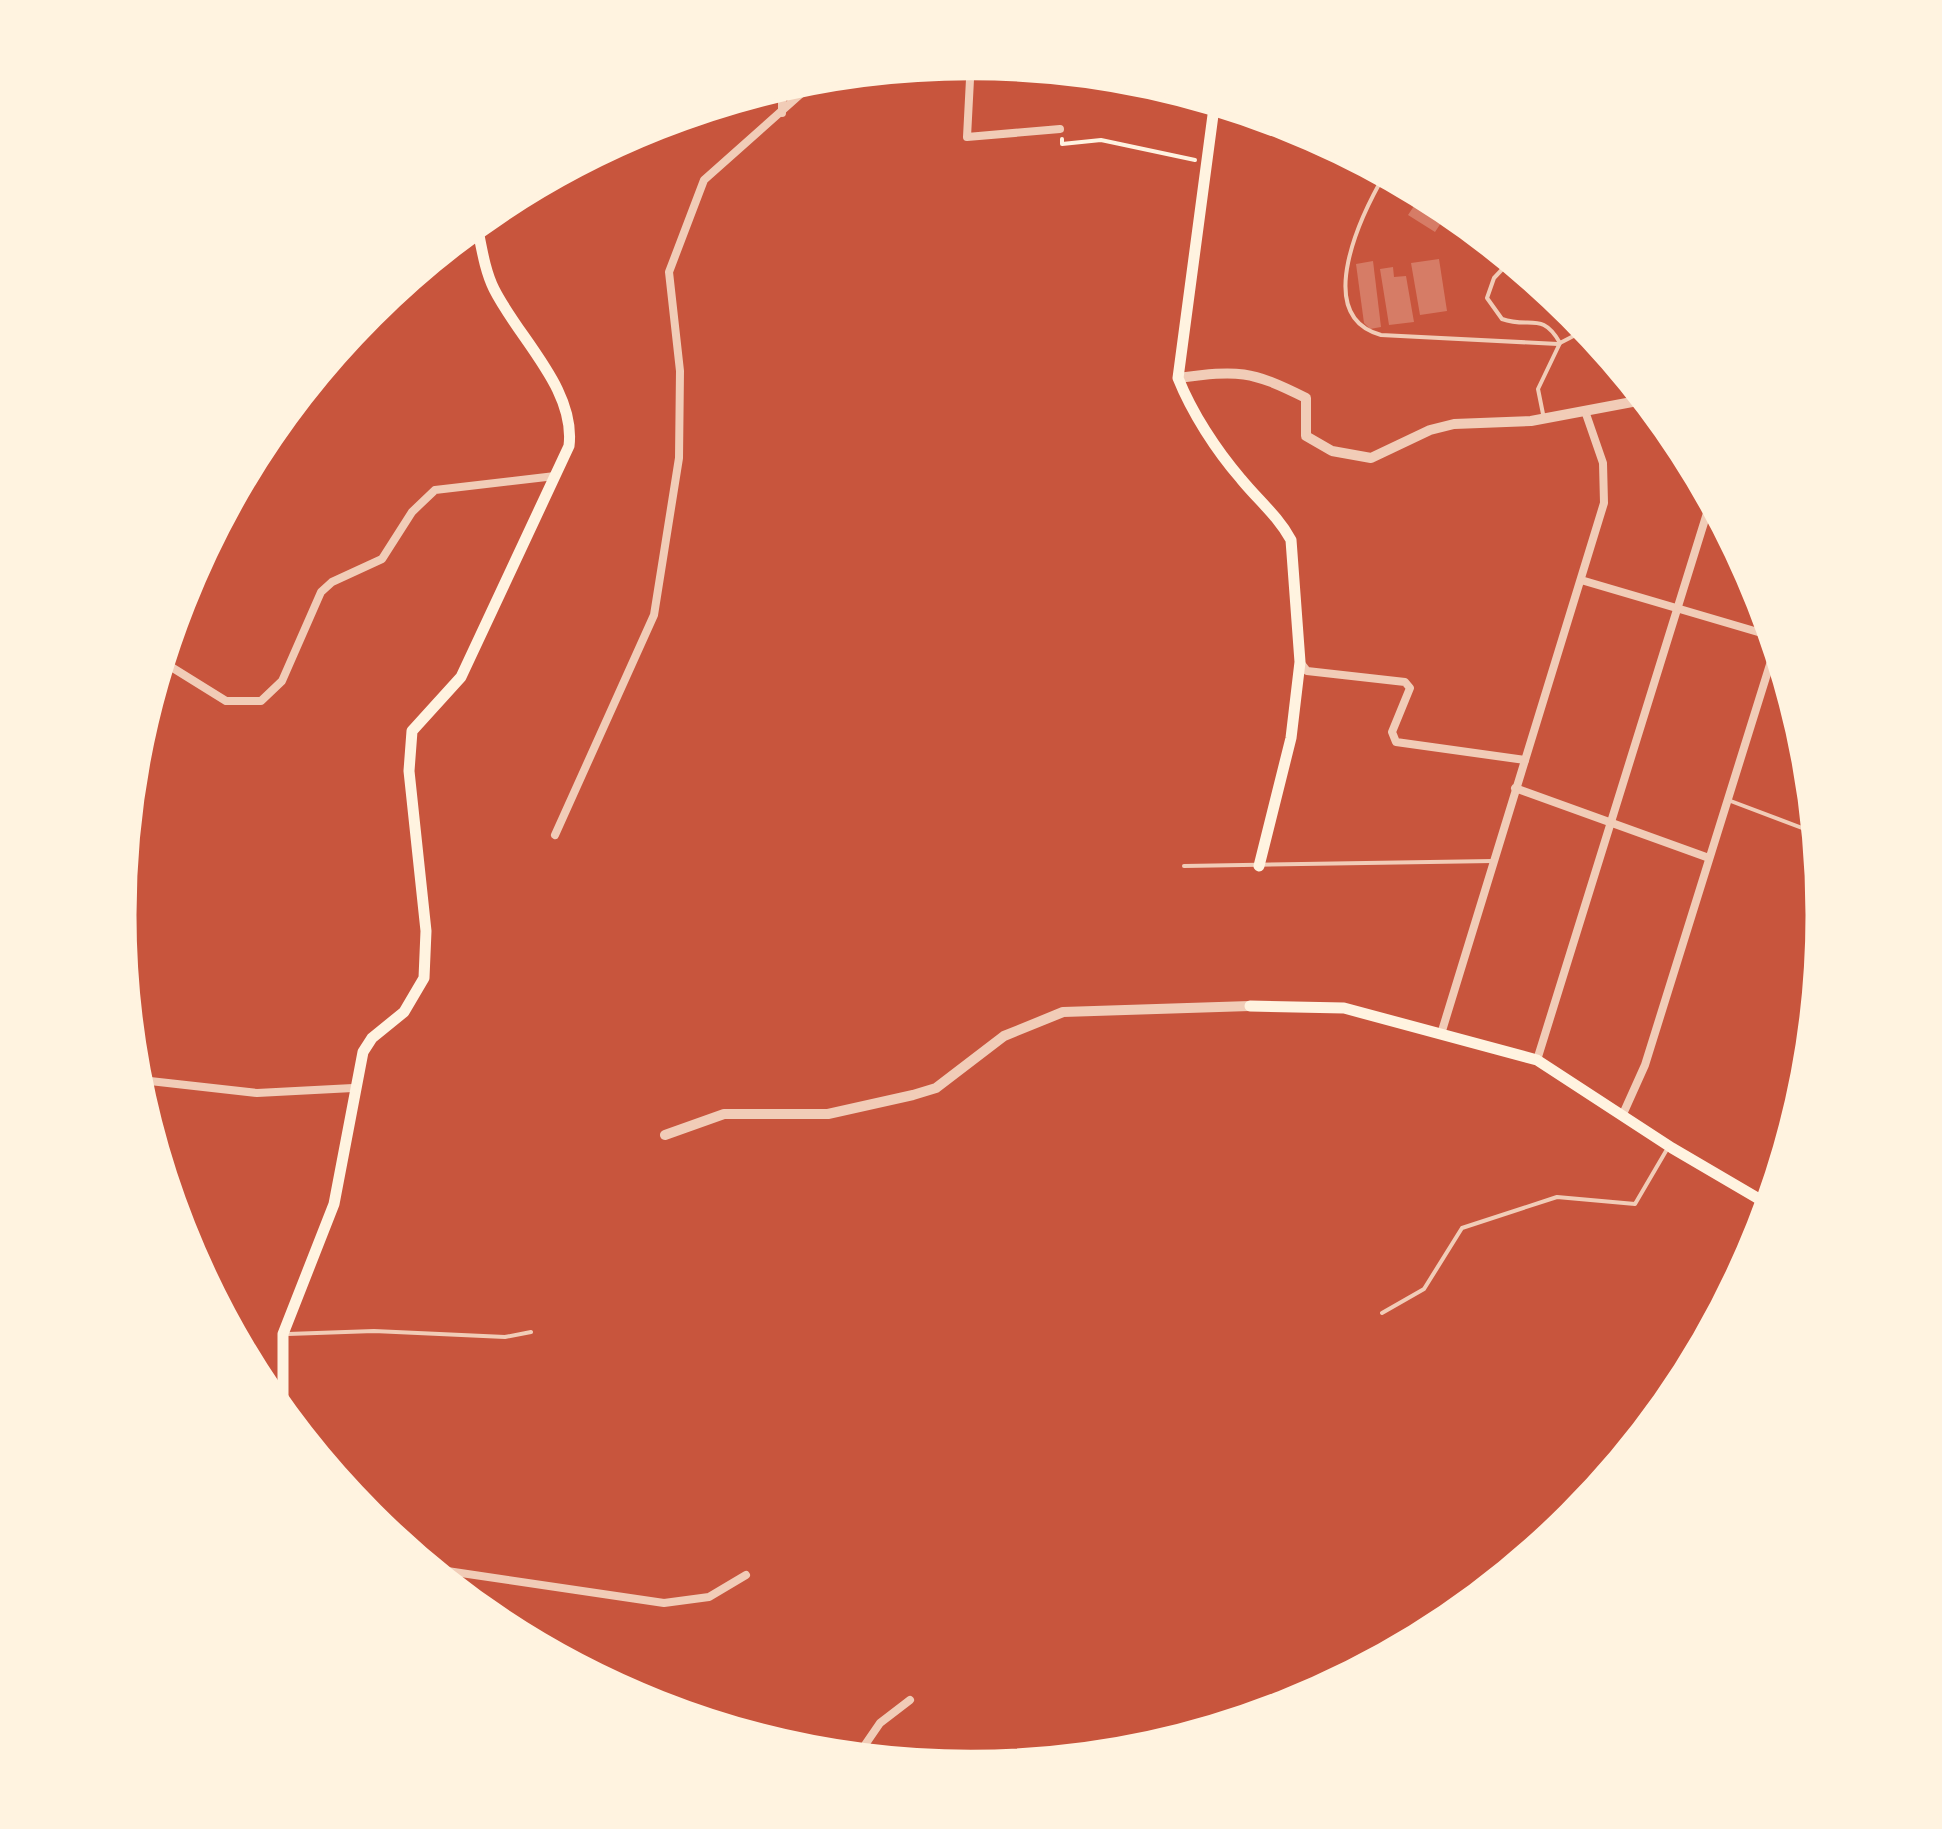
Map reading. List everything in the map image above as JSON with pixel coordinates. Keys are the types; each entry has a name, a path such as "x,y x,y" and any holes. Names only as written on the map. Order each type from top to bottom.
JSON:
{"main road":[{"path":"1213,114 1178,378 1187,400 1239,478 1282,524 1291,540 1300,662 1291,738 1259,866"},
{"path":"284,1392 283,1334 334,1204 353,1088 372,1038 404,1012 424,978 426,931 409,770 412,731 461,676 569,446 571,426 564,396 528,347 492,284 480,237"},
{"path":"1250,1006 1339,1007 1537,1060 1668,1146 1758,1199"}],"street":[{"path":"969,78 967,138 1060,129"},
{"path":"554,836 654,615 680,458 680,371 670,272 704,180 800,96"},
{"path":"782,100 782,113"},
{"path":"1178,378 1234,370 1252,373 1306,398 1306,436 1315,444 1355,458 1371,458 1430,430 1454,424 1544,418 1632,402"},
{"path":"1442,1034 1581,580 1606,482 1585,410"},
{"path":"172,667 226,701 261,701 282,681 321,592 332,582 382,560 424,498 453,486 555,476"},
{"path":"1537,1060 1707,516"},
{"path":"1581,580 1759,633"},
{"path":"1300,662 1307,670 1405,682 1410,688 1392,732 1396,742 1525,760"},
{"path":"1623,1114 1644,1065 1769,663"},
{"path":"1515,788 1709,858"},
{"path":"665,1135 724,1114 828,1114 936,1088 1004,1036 1063,1012 1250,1006"},
{"path":"151,1081 257,1093 353,1088"},
{"path":"452,1572 664,1603 709,1598 746,1575"},
{"path":"865,1744 880,1723 910,1700"}],"lane":[{"path":"1379,184 1362,213 1348,262 1346,298 1351,318 1364,330 1381,335 1560,343 1575,336"},
{"path":"1503,268 1494,278 1487,298 1489,306 1502,320 1550,326 1560,343"},
{"path":"1544,418 1538,388 1560,343"},
{"path":"1728,800 1803,828"},
{"path":"1184,866 1493,862"},
{"path":"1382,1314 1424,1288 1462,1228 1557,1197 1635,1204 1668,1146"},
{"path":"283,1334 374,1331 505,1337 531,1332"}],"path":[{"path":"1060,129 1062,144 1101,140 1206,163"}],"building":[{"path":"1414,205 1441,223 1435,232 1408,215"},
{"path":"1439,259 1447,311 1420,315 1411,263"},
{"path":"1373,261 1381,327 1370,329 1364,323 1356,264"},
{"path":"1393,267 1394,277 1406,276 1414,322 1389,325 1380,269"}]}
